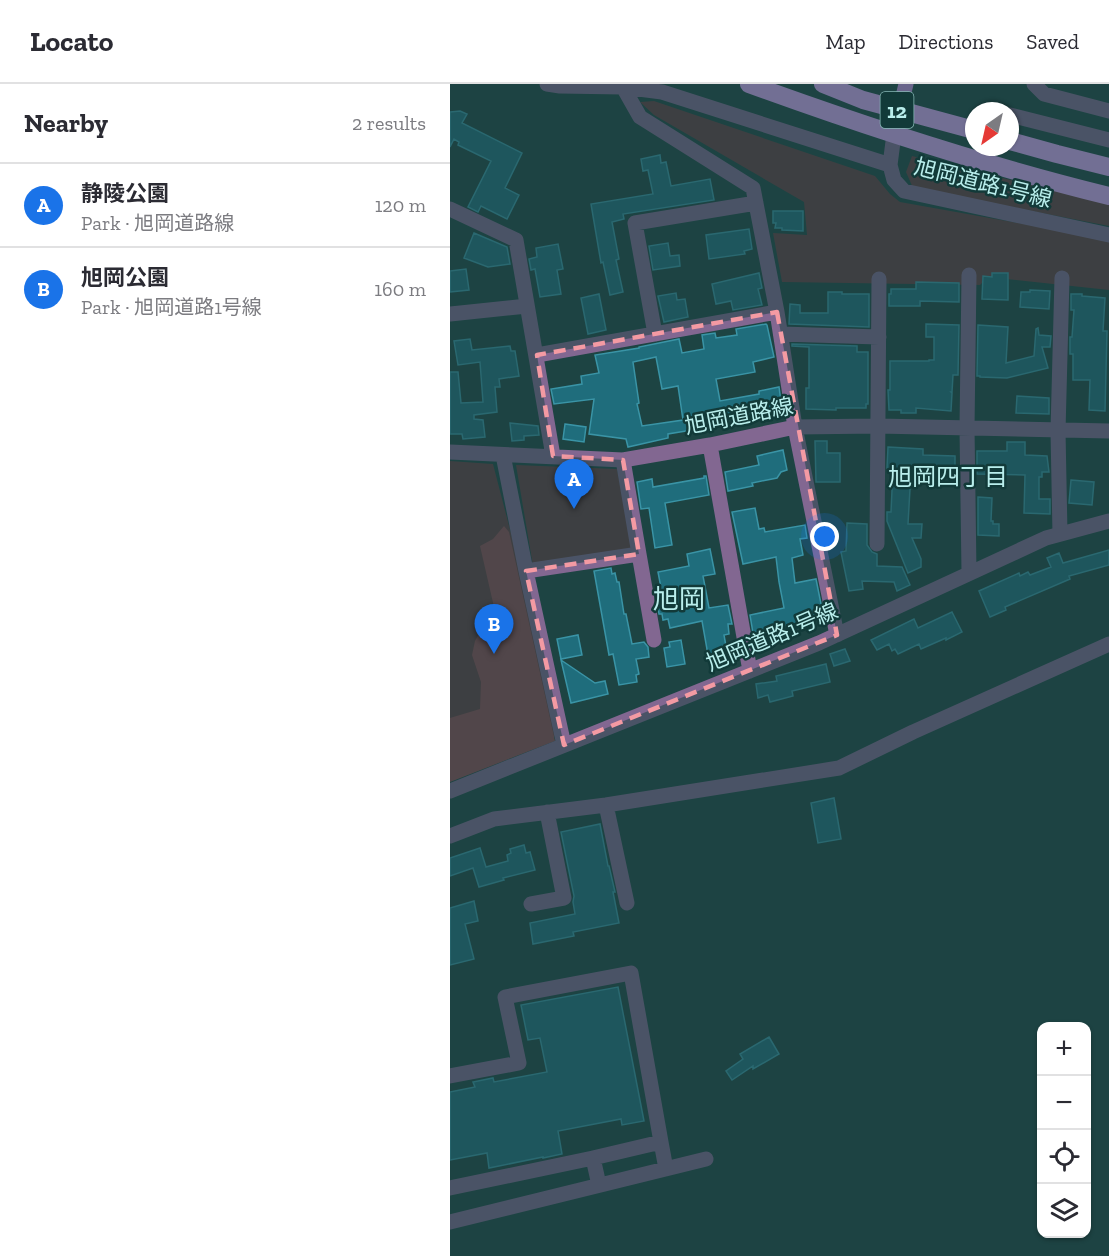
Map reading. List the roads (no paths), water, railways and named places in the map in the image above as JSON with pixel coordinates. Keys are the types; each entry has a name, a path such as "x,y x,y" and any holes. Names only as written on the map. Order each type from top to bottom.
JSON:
{"highway":[{"name":"12","path":"749,84 854,122 1039,179 1109,196"},
{"name":"12","path":"823,84 863,100 965,126"},
{"path":"1019,143 1109,167"}],"main road":[{"path":"894,134 906,84"}],"street":[{"path":"547,84 623,87 662,92 890,165"},
{"path":"1034,84 1044,94 1109,111"},
{"path":"623,87 640,117 753,188 781,334 795,426 837,635"},
{"path":"1019,117 1109,140"},
{"name":"旭岡道路1号線","path":"894,134 890,165 894,180 904,190 1109,235"},
{"path":"655,334 635,223 756,203"},
{"path":"450,209 516,240 553,456"},
{"path":"969,275 967,428 969,573"},
{"path":"1060,534 1058,431 1062,278"},
{"path":"877,544 879,279"},
{"path":"450,314 527,306"},
{"path":"537,355 777,312"},
{"path":"781,334 879,337"},
{"name":"旭岡道路線","path":"450,452 623,460 710,445 795,426 1109,431"},
{"path":"710,445 750,671"},
{"path":"503,455 564,746"},
{"path":"623,460 654,640"},
{"name":"旭岡道路1号線","path":"450,791 837,635 1046,538 1109,521"},
{"path":"526,571 639,554"},
{"path":"450,836 494,819 606,805 839,768 913,732 1109,644"},
{"path":"606,805 627,903"},
{"path":"531,904 564,898 547,812"},
{"path":"450,1076 519,1063 505,997 631,973 666,1169"},
{"path":"450,1188 661,1142"},
{"path":"593,1158 599,1185"},
{"path":"450,1222 706,1159"}],"place":[{"name":"静陵公園","path":"574,509"},
{"name":"旭岡公園","path":"494,654"}],"district":[{"name":"旭岡四丁目","path":"948,476"},
{"name":"旭岡","path":"679,599"}]}
